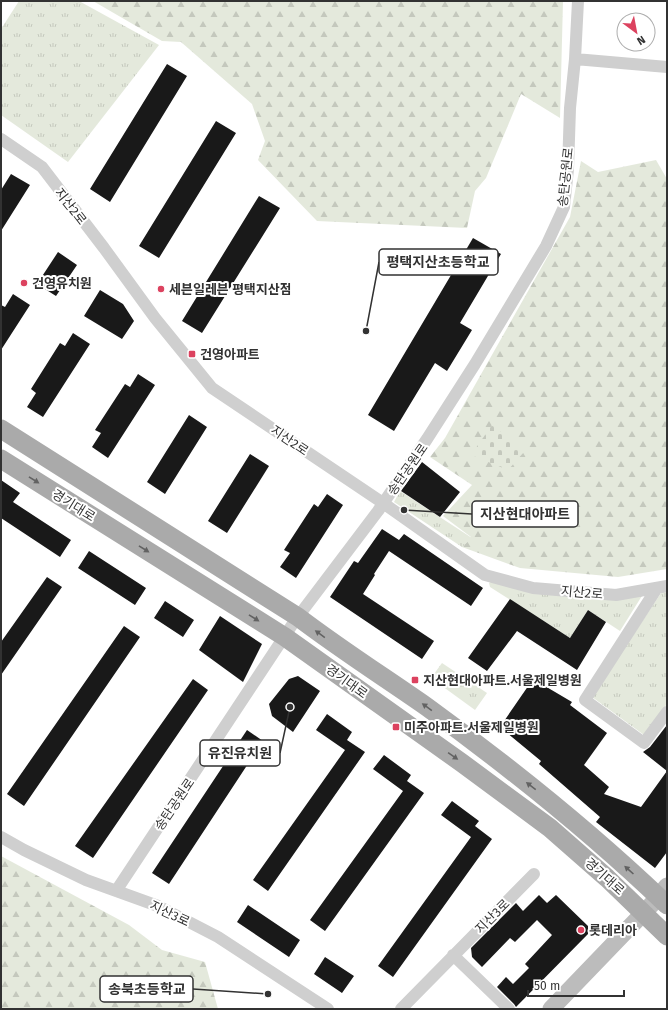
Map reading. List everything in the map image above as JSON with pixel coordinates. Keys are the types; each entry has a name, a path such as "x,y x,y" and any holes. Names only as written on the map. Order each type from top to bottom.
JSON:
{"main road":[{"name":"경기대로","path":"1,429 298,617 331,642 426,707 499,761 589,833 664,896"},
{"name":"경기대로","path":"1,459 285,637 462,763 550,828 607,878 667,936"},
{"path":"551,1009 644,913 664,896"}],"street":[{"name":"송탄공원로","path":"116,891 298,617 383,503 427,439 475,364 546,246 564,207 568,169 570,108 575,59 578,1"},
{"path":"575,59 667,67"},
{"name":"지산2로","path":"1,139 42,167 155,318 212,388 383,503 485,574 533,588 616,595 662,587"},
{"path":"662,587 585,700 644,743 667,712"},
{"name":"지산3로","path":"1,837 24,850 86,880 158,906 218,937 328,1009"},
{"name":"지산3로","path":"401,1009 534,874"},
{"path":"453,955 509,1009"}],"green space":[{"path":"19,1 79,1 159,45 68,162 1,115 1,29"},
{"path":"93,1 563,1 560,118 521,94 486,178 475,191 467,228 317,221 258,160 265,141 252,104 181,42 162,41"},
{"path":"656,160 667,179 667,569 618,577 520,568 462,547 471,537 443,516 472,485 430,457 445,438 570,217 581,161 598,172"},
{"path":"492,425 524,452 508,470 471,455"},
{"path":"400,491 472,538 462,547 394,502"},
{"path":"494,580 545,592 645,591 620,631 588,610 570,638 490,587 489,583"},
{"path":"667,589 667,704 644,735 592,697 663,590"},
{"path":"442,663 487,693 475,710 431,678"},
{"path":"1,856 129,925 162,950 205,962 218,1009 1,1009"}],"building":[{"path":"167,64 187,76 110,202 90,189"},
{"path":"216,121 236,133 159,258 139,246"},
{"path":"11,174 30,185 1,231 1,190"},
{"path":"259,196 280,208 202,333 182,321"},
{"path":"473,238 501,254 460,323 472,330 447,371 435,363 394,431 368,415"},
{"path":"58,252 77,265 56,296 37,284"},
{"path":"100,290 123,304 134,321 122,339 84,316"},
{"path":"13,294 30,305 1,350 1,305 5,307"},
{"path":"73,333 90,344 43,417 27,407 36,393 31,389 60,343 65,346"},
{"path":"138,374 155,385 108,458 92,447 101,433 95,430 125,384 130,387"},
{"path":"189,415 207,427 165,494 147,482"},
{"path":"250,454 269,466 227,533 208,521"},
{"path":"422,462 460,492 440,517 401,491"},
{"path":"1,480 20,493 13,502 71,540 60,557 1,518"},
{"path":"327,494 343,505 296,578 280,567 290,553 284,550 314,504 318,507"},
{"path":"382,529 399,540 404,534 483,588 471,606 389,551 363,594 434,641 422,659 330,597 354,561 358,563"},
{"path":"89,551 146,588 135,605 78,568"},
{"path":"47,577 62,587 1,675 1,642"},
{"path":"510,599 570,638 588,610 606,622 577,670 517,631 487,671 468,658"},
{"path":"165,601 194,620 183,637 154,618"},
{"path":"220,616 262,644 243,682 199,650"},
{"path":"124,626 140,637 24,806 7,794"},
{"path":"298,676 320,691 293,732 272,716 269,704 289,679"},
{"path":"193,679 208,690 93,858 75,846"},
{"path":"533,679 572,702 570,705 607,733 584,765 609,787 604,794 641,807 667,771 667,852 655,868 596,822 600,817 539,764 541,761 500,727"},
{"path":"327,714 352,732 347,740 365,752 268,891 253,880 345,750 316,730"},
{"path":"667,725 667,771 643,752 650,747"},
{"path":"247,730 263,741 169,884 152,873"},
{"path":"384,755 411,775 407,781 424,793 325,931 310,920 403,791 373,769"},
{"path":"452,801 479,821 475,826 492,839 393,977 378,966 471,837 441,815"},
{"path":"539,895 547,903 556,895 588,926 588,934 516,1007 497,987 506,977 513,984 529,968 525,964 552,935 537,920 515,942 510,938 482,967 472,957 471,948 516,903 523,911"},
{"path":"248,905 300,940 289,957 237,922"},
{"path":"325,957 354,976 342,993 314,974"}],"place":[{"name":"건영유치원","path":"24,283"},
{"name":"세븐일레븐 평택지산점","path":"161,289"},
{"name":"평택지산초등학교","path":"366,331"},
{"name":"건영아파트","path":"192,354"},
{"name":"지산현대아파트","path":"404,510"},
{"name":"지산현대아파트.서울제일병원","path":"415,680"},
{"name":"유진유치원","path":"290,707"},
{"name":"미주아파트.서울제일병원","path":"396,727"},
{"name":"롯데리아","path":"581,930"},
{"name":"송북초등학교","path":"268,994"}]}
